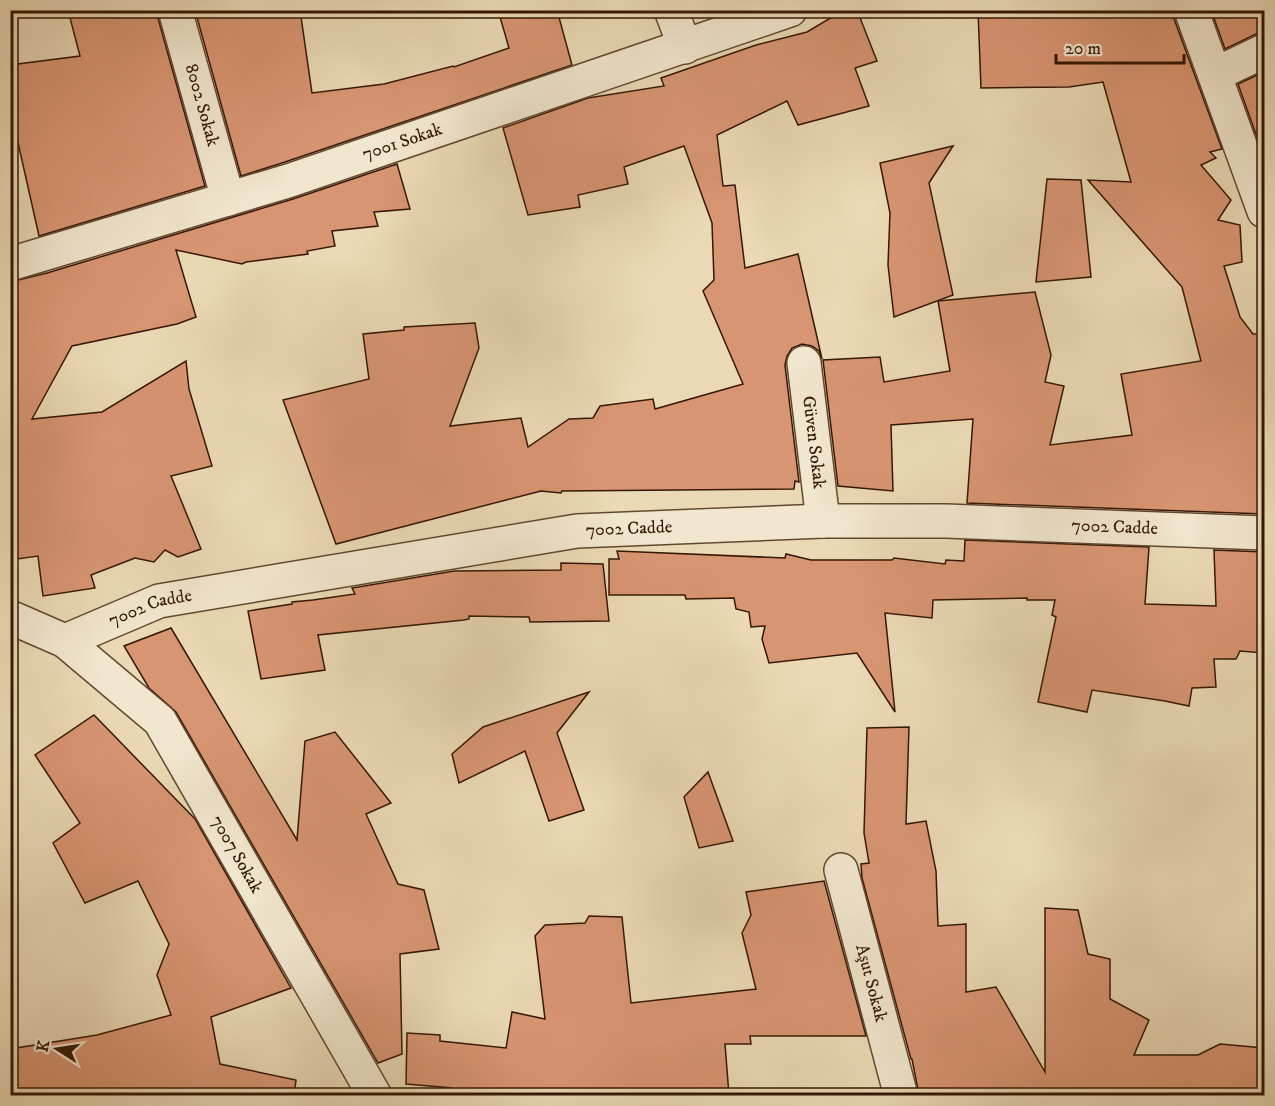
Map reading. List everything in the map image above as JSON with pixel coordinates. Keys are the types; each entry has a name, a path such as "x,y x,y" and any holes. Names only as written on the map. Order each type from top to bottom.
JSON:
{"street":[{"name":"8002 Sokak","path":"175,10 228,199"},
{"path":"670,10 685,46"},
{"name":"7001 Sokak","path":"10,264 288,181 790,10"},
{"path":"1191,10 1264,211"},
{"path":"1216,74 1264,51"},
{"name":"Güven Sokak","path":"804,363 823,521"},
{"name":"7002 Cadde","path":"65,641 159,601 577,531 823,521 946,521 1264,533"},
{"path":"10,617 65,641"},
{"name":"7007 Sokak","path":"65,641 160,721 375,1095"},
{"name":"Aşut Sokak","path":"841,870 901,1095"}],"building":[{"path":"68,10 157,10 205,186 39,236 10,107 10,65 80,56"},
{"path":"195,10 300,10 312,93 384,84 454,67 509,48 498,10 557,10 572,65 241,176"},
{"path":"844,10 857,10 877,61 855,68 869,106 798,125 787,101 717,135 723,186 735,185 745,268 798,254 822,359 819,351 812,346 802,344 792,348 785,365 799,482 795,481 794,489 562,491 561,493 541,491 336,544 283,400 369,379 363,334 404,330 404,327 475,323 479,348 450,426 521,418 528,447 569,419 593,418 600,406 653,399 655,409 743,384 703,291 714,280 712,223 684,146 624,167 628,184 578,195 580,207 528,215 503,128 588,98 664,86 661,78 756,45 807,32"},
{"path":"978,10 1173,10 1173,16 1222,149 1210,152 1216,158 1201,165 1231,200 1218,220 1240,225 1242,262 1224,266 1240,317 1253,334 1264,334 1264,514 967,503 973,419 891,425 893,491 838,486 823,360 880,357 884,382 950,371 938,301 1035,292 1051,355 1045,382 1064,386 1050,445 1132,435 1121,374 1201,361 1182,287 1088,180 1131,182 1103,82 1069,87 981,88"},
{"path":"1211,10 1264,10 1264,32 1225,49"},
{"path":"1264,72 1264,138 1258,140 1238,84"},
{"path":"953,146 929,183 953,295 894,317 888,265 890,213 880,163"},
{"path":"397,164 410,209 374,212 378,226 332,231 335,246 307,251 308,254 242,264 176,250 196,317 177,324 72,346 32,419 102,412 186,361 189,389 212,466 171,476 201,549 178,557 165,550 154,562 135,558 91,575 95,588 43,596 38,556 10,560 10,282 293,199"},
{"path":"1047,179 1081,180 1091,277 1036,282"},
{"path":"965,540 1149,547 1145,604 1216,606 1214,550 1264,552 1264,653 1240,651 1236,659 1214,659 1216,687 1192,688 1189,706 1092,690 1087,712 1038,702 1056,617 1052,615 1055,600 1027,600 1027,598 933,600 932,618 885,613 895,712 857,653 769,663 762,639 765,626 751,627 749,612 736,609 734,598 686,599 685,595 609,595 609,559 619,559 617,551 785,558 786,554 811,560 892,560 894,558 945,564 946,560 964,561"},
{"path":"561,563 603,564 609,621 530,622 529,617 469,616 469,619 464,620 318,635 325,670 261,679 248,611 292,604 292,602 355,594 352,588 454,571 561,570"},
{"path":"171,628 297,840 305,741 335,732 391,803 366,814 398,884 424,890 439,949 400,954 402,1054 378,1063 176,712 149,688 124,646"},
{"path":"589,692 557,733 584,810 549,821 525,751 459,783 452,754 483,727"},
{"path":"94,715 195,819 291,988 211,1017 220,1064 296,1080 294,1095 10,1095 10,1049 97,1035 171,1015 157,975 169,944 138,881 85,903 53,843 80,823 35,755"},
{"path":"909,727 906,824 926,821 936,871 938,926 966,924 966,992 996,987 1045,1072 1045,908 1078,910 1088,954 1110,959 1110,999 1149,1020 1134,1055 1198,1055 1220,1044 1264,1048 1264,1095 1184,1092 1113,1093 1113,1095 919,1095 912,1059 862,878 861,864 869,863 864,833 867,728"},
{"path":"708,772 733,841 699,848 684,797"},
{"path":"824,881 866,1036 750,1036 751,1044 725,1044 729,1095 512,1095 406,1084 407,1033 440,1035 440,1041 506,1048 512,1012 545,1019 535,936 545,925 585,923 589,916 622,917 631,1003 756,989 742,933 751,915 746,892"}]}
